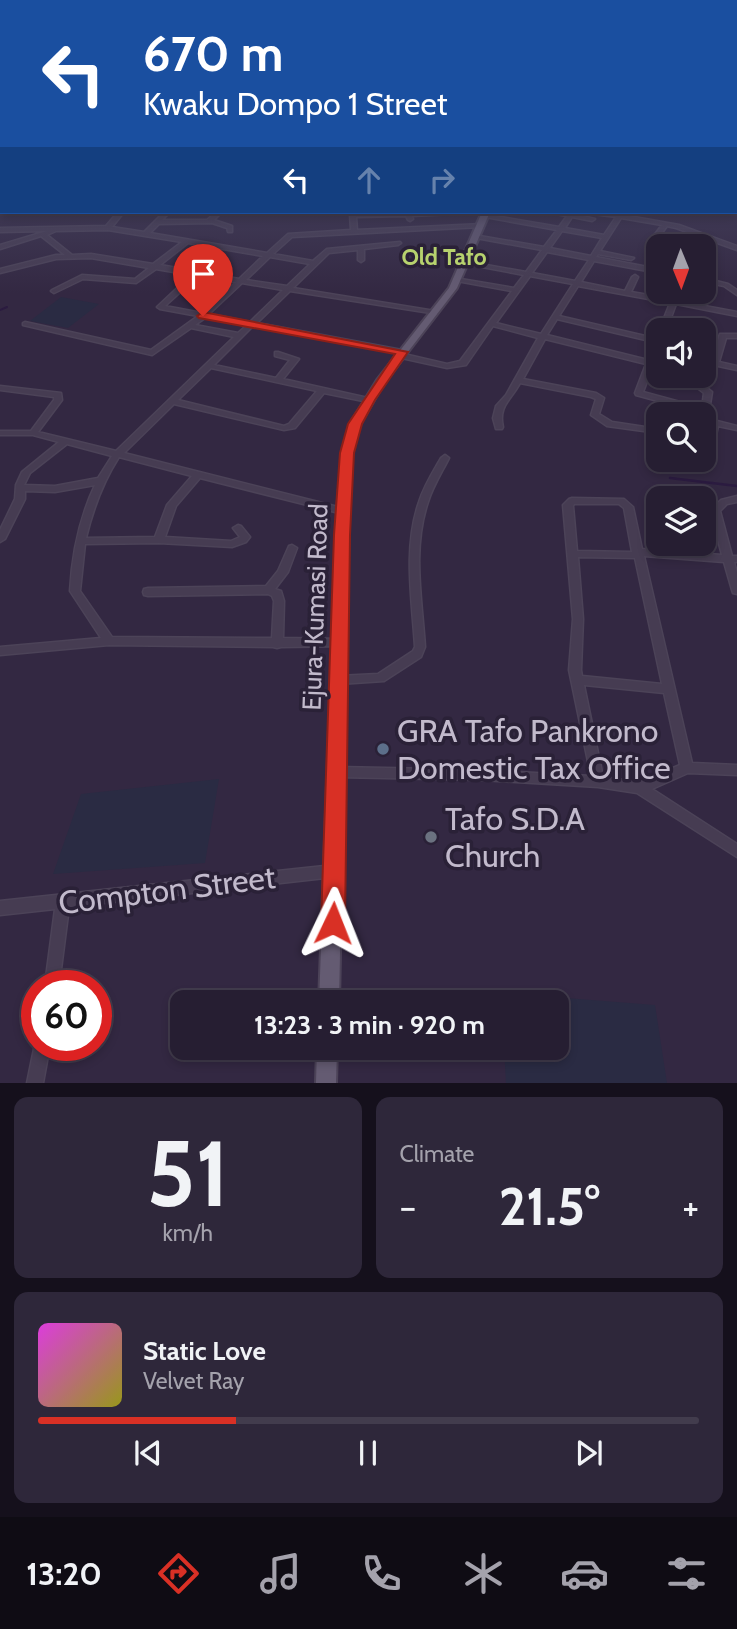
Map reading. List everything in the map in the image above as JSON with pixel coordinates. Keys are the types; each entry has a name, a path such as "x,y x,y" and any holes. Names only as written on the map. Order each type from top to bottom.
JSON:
{"main road":[{"name":"Ejura-Kumasi Road","path":"330,990 343,511 350,439 368,400 401,353 435,313 457,279 482,222"},
{"path":"326,1083 327,1060"}],"street":[{"path":"108,228 119,214"},
{"path":"146,234 165,214"},
{"path":"212,221 217,214"},
{"path":"353,214 354,231"},
{"path":"385,214 431,214"},
{"path":"198,272 159,306 401,353 447,366 459,365 571,214"},
{"path":"593,215 620,214 666,224 737,248"},
{"path":"499,427 496,416 500,403 509,396 543,336 620,214"},
{"path":"157,222 212,221 230,227 230,231"},
{"path":"482,222 545,250 631,258"},
{"path":"25,324 146,353 160,349 203,316 290,235 482,222 561,228 606,237"},
{"path":"658,234 666,224"},
{"path":"0,247 61,228"},
{"path":"0,230 108,228 313,263"},
{"path":"43,235 69,255"},
{"path":"54,291 82,277 134,281 187,241"},
{"path":"109,641 75,591 83,541 99,481 116,456 329,250 398,243"},
{"path":"361,248 361,260"},
{"path":"0,271 69,255 155,265 435,313"},
{"path":"594,255 646,268"},
{"path":"466,262 646,297"},
{"path":"627,293 635,277"},
{"path":"457,279 516,290"},
{"path":"716,283 726,285 737,293"},
{"path":"684,304 737,314"},
{"path":"556,317 646,338"},
{"path":"492,324 646,362"},
{"path":"190,326 240,336"},
{"path":"716,359 723,336 737,336"},
{"path":"278,354 295,359 278,380"},
{"path":"716,362 737,368"},
{"path":"210,366 368,400"},
{"path":"646,377 639,391 641,395 669,402"},
{"path":"518,380 593,395 600,398 595,415 603,421 646,429"},
{"path":"0,388 58,395 33,433"},
{"path":"174,401 284,428 292,426 322,390"},
{"path":"716,423 737,428"},
{"path":"0,433 33,433 343,511"},
{"path":"0,539 20,499 20,488 26,472 65,442"},
{"path":"339,680 380,678 417,654 415,572 419,522 424,498 445,458"},
{"path":"159,540 172,505 197,476"},
{"path":"20,488 55,489 99,481"},
{"path":"737,499 724,502 715,510 732,559 737,590"},
{"path":"598,782 577,680 578,620 568,505 572,501 617,501 625,504 687,768"},
{"path":"83,541 159,540 232,544 245,537 238,528"},
{"path":"270,590 283,572 292,548"},
{"path":"574,554 732,559"},
{"path":"270,590 279,601 277,644"},
{"path":"148,592 270,590"},
{"path":"0,651 109,641 340,643"},
{"path":"577,680 667,689"},
{"path":"640,788 687,768 737,770"},
{"path":"337,772 598,782 640,788 737,851"},
{"name":"Compton Street","path":"0,908 335,871"},
{"path":"54,970 63,903"},
{"path":"35,1083 39,1061"}],"shaded area":[{"path":"61,297 99,304 68,328 30,321"},
{"path":"219,779 205,863 53,874 81,794"},
{"path":"569,998 655,1005 667,1083 506,1083 505,1060 569,1060"}],"waterway":[{"path":"0,310 7,307"},
{"path":"670,478 737,486"}],"place":[{"name":"GRA Tafo Pankrono Domestic Tax Office","path":"383,749"},
{"name":"Tafo S.D.A Church","path":"431,837"}],"district":[{"name":"Old Tafo","path":"444,257"}],"route":[{"path":"203,316 402,352 368,400 355,424 347,453 342,535 333,923"}]}
